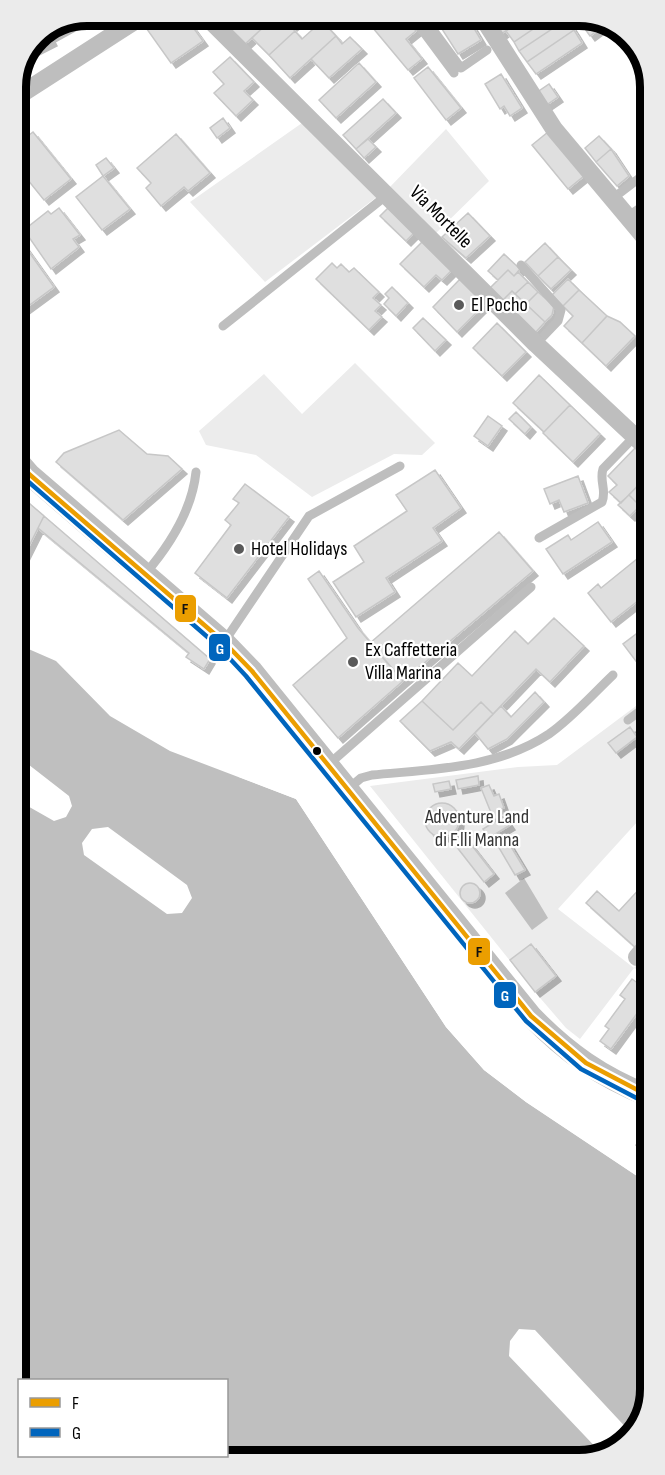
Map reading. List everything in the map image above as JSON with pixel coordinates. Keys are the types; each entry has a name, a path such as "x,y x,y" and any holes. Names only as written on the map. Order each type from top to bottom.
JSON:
{"street":[{"path":"26,91 127,26"},
{"name":"Via Mortelle","path":"216,26 536,344 640,441"},
{"path":"488,26 554,129 640,232"},
{"path":"26,471 224,642 252,671 524,1008 563,1049 593,1069 640,1092"}],"lane":[{"path":"419,26 454,73"},
{"path":"430,26 461,68 487,50"},
{"path":"612,199 640,178"},
{"path":"223,326 387,195"},
{"path":"627,217 640,208"},
{"path":"521,265 561,310 558,321 536,344"},
{"path":"540,538 602,502 606,494 603,469 640,443"},
{"path":"224,642 309,516 400,466"},
{"path":"145,574 175,533 194,490 196,472"},
{"path":"328,765 531,587"},
{"path":"348,789 361,778 372,775 468,766 507,755 549,734 614,675"},
{"path":"628,720 640,711"}],"green space":[{"path":"302,123 378,196 265,282 190,202"},
{"path":"446,129 489,181 434,235 388,189"},
{"path":"355,363 435,443 422,455 394,454 312,497 256,455 206,445 199,431 264,374 302,414"},
{"name":"Adventure Land di F.lli Manna","path":"640,703 640,819 558,909 634,968 580,1039 566,1028 535,992 370,786 518,767 557,765"},
{"path":"640,961 640,971 634,968"}],"shaded area":[{"path":"26,648 56,661 110,716 170,751 296,799 446,1027 484,1070 526,1102 640,1178 640,1388 631,1419 622,1432 609,1441 578,1450 228,1449 228,1379 26,1379"},
{"path":"524,878 548,918 532,930 505,893"}],"pier":[{"path":"26,763 69,796 72,806 66,817 54,821 26,805"},
{"path":"241,775 299,797 448,1026 486,1067 527,1099 639,1174 637,1176 526,1102 484,1070 446,1027 296,799 239,777"},
{"path":"108,827 187,885 192,898 182,913 167,914 84,855 82,843 92,829"},
{"path":"519,1329 535,1330 626,1427 622,1432 595,1447 509,1356 510,1341"}],"building":[{"path":"145,26 192,26 203,41 171,63"},
{"path":"228,26 265,26 244,45"},
{"path":"265,26 292,26 295,31 269,55 252,38"},
{"path":"316,26 327,26 336,36 290,78 269,55 295,31 302,39"},
{"path":"376,26 412,26 416,31 406,39 422,59 408,70 373,28"},
{"path":"440,26 473,26 481,40 458,54"},
{"path":"495,26 513,26 501,34"},
{"path":"513,26 538,26 514,42 506,31"},
{"path":"538,26 556,26 519,51 514,42"},
{"path":"556,26 571,26 574,30 527,62 519,51"},
{"path":"583,26 599,29 590,36"},
{"path":"574,30 582,43 536,74 527,62"},
{"path":"336,36 342,44 350,37 362,49 329,78 311,59"},
{"path":"50,38 52,41 40,47"},
{"path":"230,57 254,82 244,91 253,100 236,116 214,93 224,84 213,72"},
{"path":"359,63 376,82 336,118 319,100"},
{"path":"428,67 461,108 446,120 414,78"},
{"path":"501,74 522,108 510,116 504,106 500,109 485,84"},
{"path":"549,84 558,97 545,106 536,93"},
{"path":"383,99 396,113 356,149 343,135"},
{"path":"223,118 230,128 217,138 210,128"},
{"path":"33,132 71,179 44,200 26,178 26,137"},
{"path":"548,132 584,176 568,189 532,145"},
{"path":"176,134 210,173 188,191 184,187 161,206 146,188 151,183 137,168"},
{"path":"599,136 611,149 596,162 585,148"},
{"path":"368,139 376,147 364,158 356,149"},
{"path":"611,149 629,176 617,186 596,162"},
{"path":"106,158 114,168 103,176 96,165"},
{"path":"103,176 130,209 102,230 76,197"},
{"path":"390,206 415,232 406,241 380,216"},
{"path":"59,208 80,235 73,239 79,247 51,269 26,233 26,228 48,211 51,214"},
{"path":"468,213 490,236 466,258 442,237"},
{"path":"424,240 453,269 442,280 436,275 424,287 400,264"},
{"path":"545,243 558,257 538,276 525,262"},
{"path":"26,248 54,287 26,308"},
{"path":"504,254 520,269 514,276 508,270 498,280 488,271"},
{"path":"558,257 571,270 551,289 538,276"},
{"path":"332,263 337,268 341,264 349,272 354,268 379,292 373,298 381,305 375,311 382,317 369,330 316,279"},
{"path":"508,270 514,276 518,272 528,282 515,294 512,291 502,301 489,289"},
{"name":"El Pocho","path":"460,279 485,304 457,332 433,307"},
{"path":"568,279 579,290 563,306 552,295"},
{"path":"528,282 538,292 526,304 515,294"},
{"path":"392,287 408,303 396,316 384,304 389,298 385,294"},
{"path":"579,290 607,316 582,343 564,326 573,316 563,306"},
{"path":"512,291 545,322 535,333 502,301"},
{"path":"538,292 554,306 552,315 545,322 526,304"},
{"path":"607,316 620,322 635,336 606,366 582,343"},
{"path":"423,318 446,340 435,351 413,328"},
{"path":"497,323 526,352 502,376 473,348"},
{"path":"539,375 570,405 544,432 513,403"},
{"path":"570,405 600,434 573,462 543,433"},
{"path":"516,412 531,427 525,434 509,419"},
{"path":"488,416 502,426 488,446 474,436"},
{"path":"119,430 147,454 168,456 182,469 123,520 56,462 64,453"},
{"path":"636,447 640,451 640,483 621,503 609,492 617,485 608,476"},
{"path":"435,470 461,508 433,528 442,541 386,578 395,592 356,617 333,582 364,562 354,546 407,511 396,495"},
{"path":"578,476 588,503 564,512 559,500 550,504 544,489"},
{"path":"640,483 640,506 629,495"},
{"name":"Hotel Holidays","path":"245,484 289,517 227,598 195,573 231,525 225,520 239,503 233,499"},
{"path":"629,495 640,506 630,516 618,505"},
{"path":"26,500 44,516 26,552"},
{"path":"44,516 210,659 204,669 186,657 189,653 38,528"},
{"path":"598,522 612,542 563,574 546,549 568,535 571,540"},
{"path":"499,532 533,571 403,681 370,643"},
{"path":"640,556 640,599 611,622 588,593 598,584 601,588"},
{"name":"Ex Caffetteria Villa Marina","path":"319,571 358,628 403,681 338,738 293,685 347,638 308,579"},
{"path":"554,618 584,646 550,682 536,669 493,714 481,702 453,730 422,701 458,663 472,676 515,631 528,644"},
{"path":"640,631 640,666 623,644"},
{"path":"535,692 544,702 507,739 488,749 475,733 501,706 511,717"},
{"path":"422,701 453,730 481,702 493,714 459,749 451,742 430,751 400,721"},
{"path":"630,727 637,737 616,753 608,743"},
{"path":"478,776 479,785 458,789 456,780"},
{"path":"449,781 451,789 435,792 433,784"},
{"path":"489,785 494,796 499,794 504,808 501,809 504,816 494,820 481,788"},
{"path":"442,803 454,808 459,820 454,832 442,837 430,832 425,820 430,808"},
{"path":"504,816 510,825 489,838 483,829"},
{"path":"504,835 525,870 515,875 495,841"},
{"path":"466,838 494,874 484,882 456,846"},
{"path":"470,883 477,886 480,893 477,900 470,903 463,900 460,893 463,886"},
{"path":"640,888 640,944 636,948 586,903 597,891 619,911"},
{"path":"531,944 556,976 535,992 510,960"},
{"path":"632,979 640,985 640,1009 611,1049 600,1041 609,1029 605,1026 625,999 620,995"}],"transit line":[{"name":"F","path":"26,471 224,642 252,671 531,1016 586,1063 640,1091"},
{"name":"G","path":"26,480 219,647 246,676 526,1021 581,1069 640,1100"}],"place":[{"name":"El Pocho","path":"459,305"},
{"name":"Hotel Holidays","path":"239,549"},
{"name":"Ex Caffetteria Villa Marina","path":"353,662"}]}
